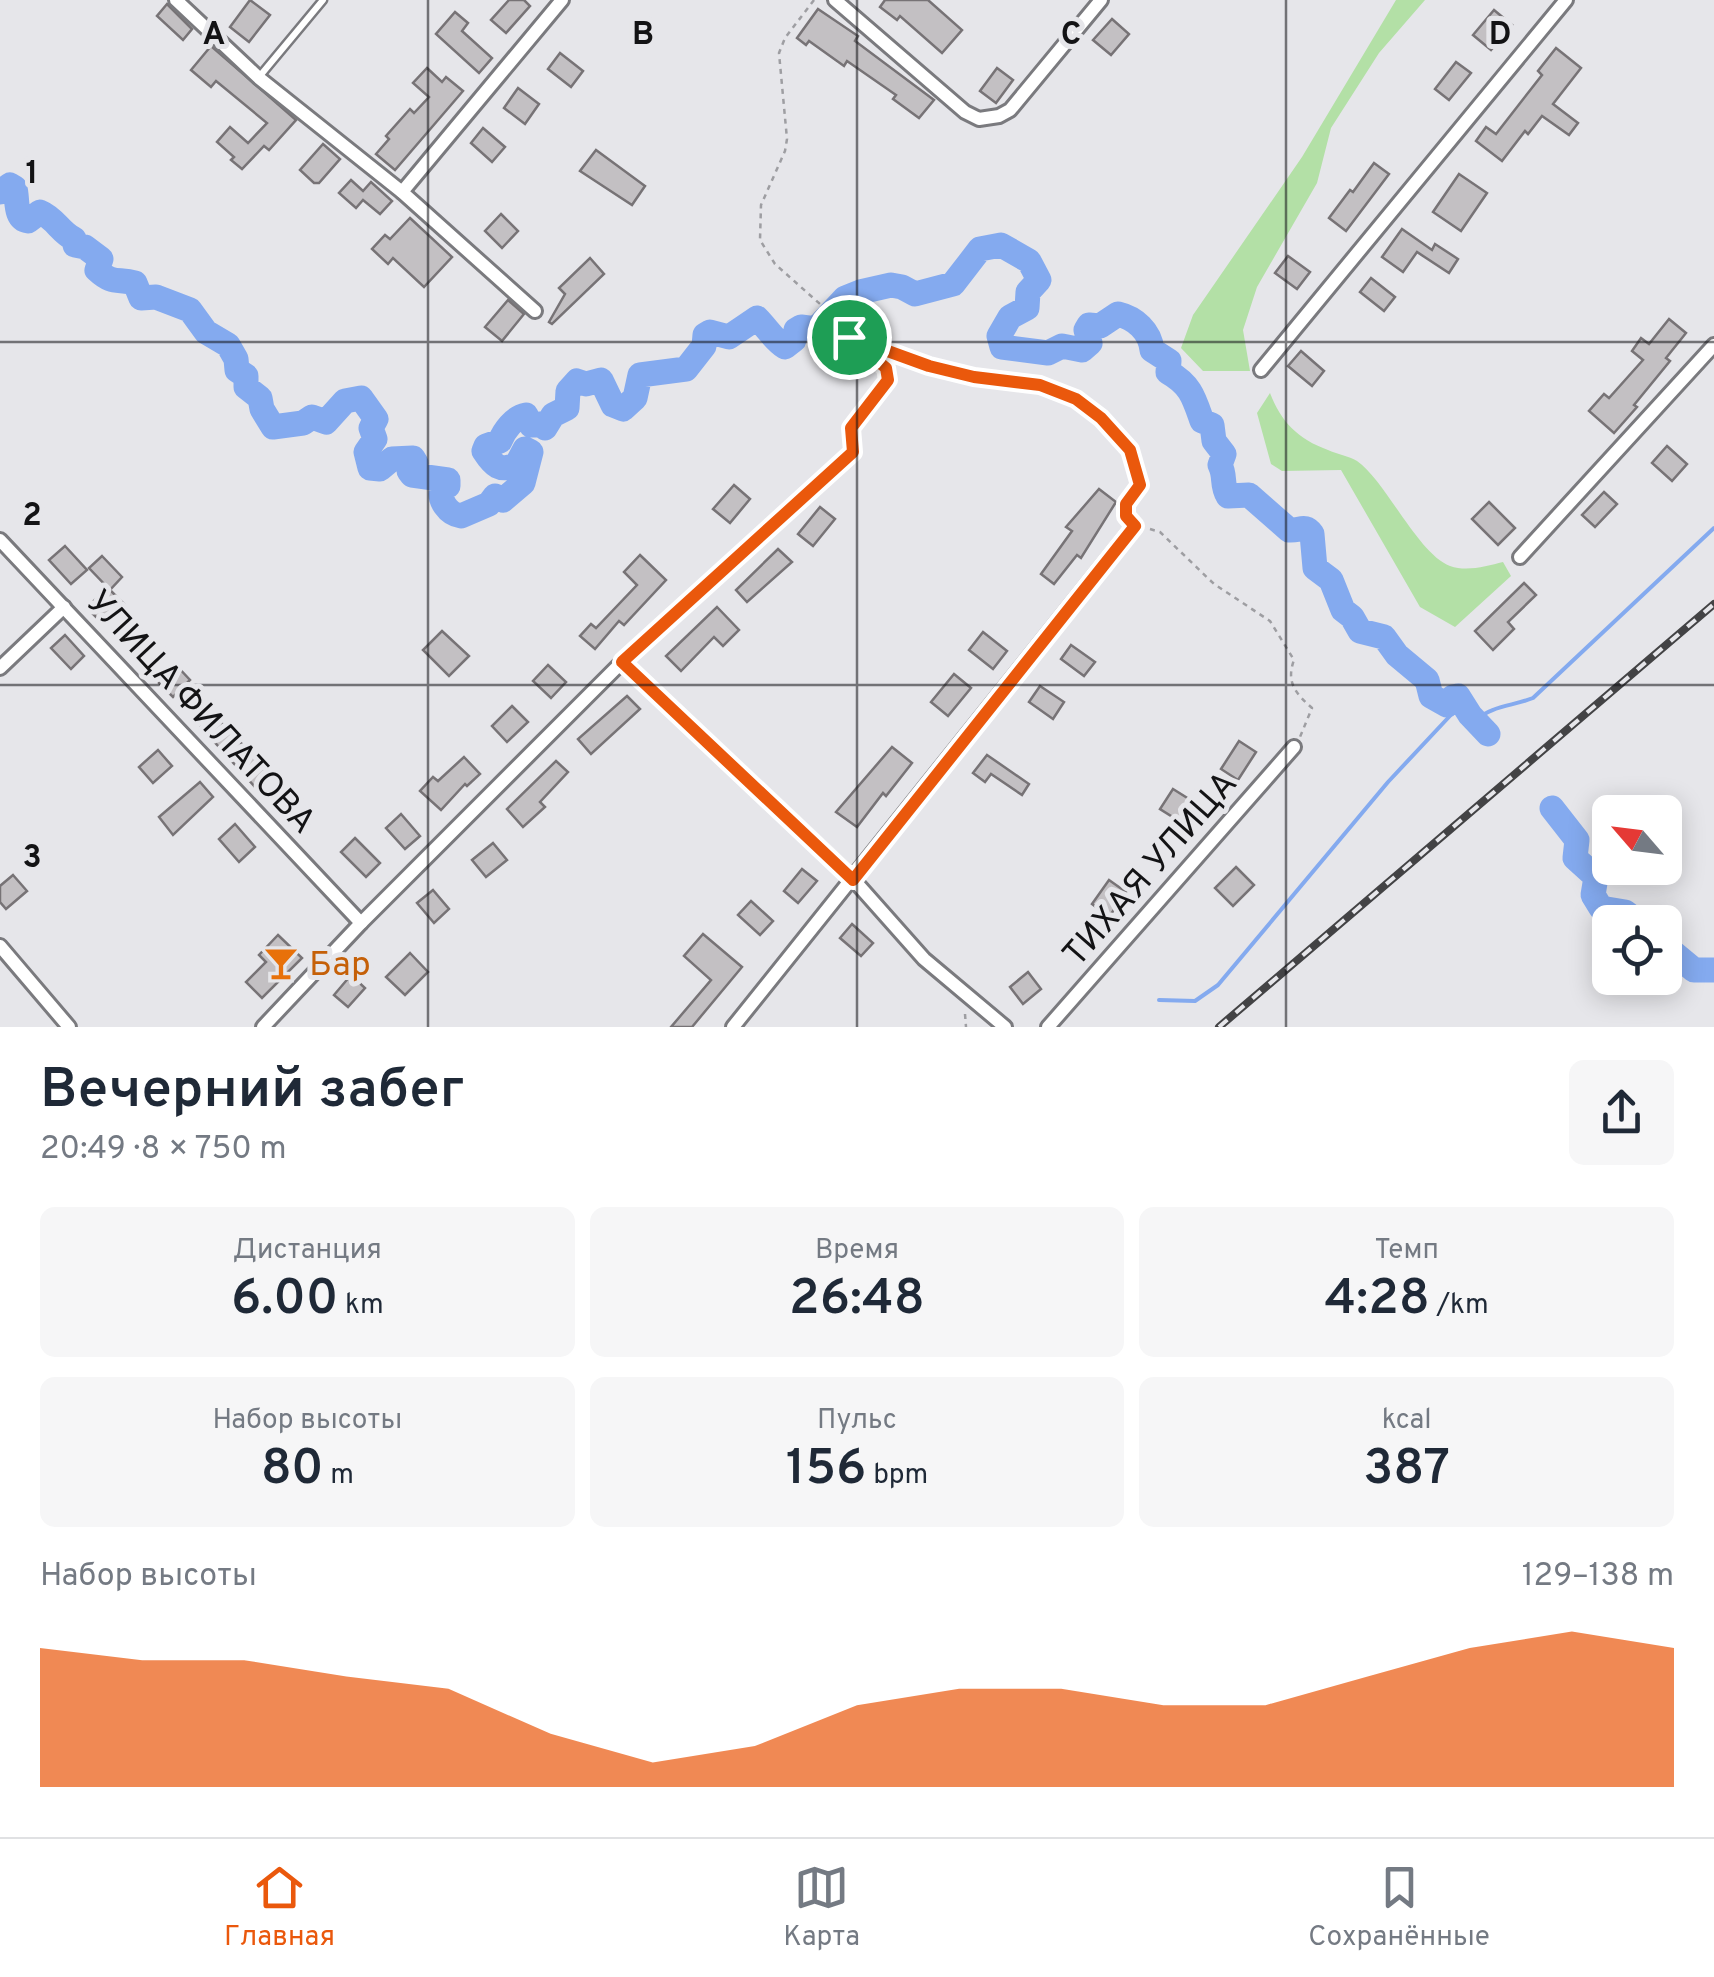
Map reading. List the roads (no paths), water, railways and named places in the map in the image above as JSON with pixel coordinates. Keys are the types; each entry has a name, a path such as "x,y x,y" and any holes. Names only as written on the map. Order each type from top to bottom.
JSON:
{"street":[{"path":"176,0 259,78 402,192 535,311"},
{"path":"402,192 562,0"},
{"path":"835,0 978,119 999,116 1018,103 1102,0"},
{"path":"1261,370 1566,0"},
{"path":"1520,558 1714,344"},
{"path":"270,1025 361,923 622,662 853,452"},
{"path":"733,1027 1135,526"},
{"name":"УЛИЦА ФИЛАТОВА","path":"0,540 361,923"},
{"path":"0,668 64,607"},
{"path":"622,662 853,880 924,958 1004,1027"},
{"name":"ТИХАЯ УЛИЦА","path":"1048,1027 1294,746"},
{"path":"0,946 69,1027"}],"lane":[{"path":"259,78 323,0"}],"waterway":[{"path":"0,192 10,185 15,188 20,217 28,221 40,212 54,221 74,239 75,245 101,259 97,270 107,278 135,283 141,298 156,297 190,310 206,332 228,345 237,370 246,376 246,387 260,398 273,427 303,423 312,417 326,422 345,401 361,398 376,419 371,428 375,439 366,452 370,468 380,469 392,459 413,458 416,463 409,471 412,475 448,480 448,486 442,488 443,502 461,516 489,504 495,496 503,500 523,483 531,452 525,449 517,464 501,468 487,456 486,446 500,441 510,425 522,416 526,415 531,425 541,424 545,428 553,415 567,408 568,391 577,381 586,384 601,380 613,405 623,409 635,398 640,375 686,369 710,332 729,337 757,318 785,347 794,340 796,330 816,329 845,298 891,285 915,294 953,284 980,249 1001,245 1029,261 1039,280 1028,292 1027,308 1010,317 999,336 1002,347 1048,353 1062,346 1082,350 1090,343 1086,330 1089,325 1100,326 1118,314 1136,322 1145,331 1152,350 1169,361 1168,372 1191,393 1202,421 1212,425 1214,441 1224,454 1220,465 1228,496 1249,495 1289,530 1309,531 1315,568 1331,580 1343,610 1360,631 1384,637 1397,655 1427,680 1431,696 1447,705 1458,696 1488,734"},
{"path":"1476,720 1495,709 1533,698 1714,528"},
{"path":"1159,1000 1195,1001 1218,985 1388,782 1462,703"},
{"path":"1552,808 1577,840 1575,858 1596,877 1593,895 1599,905"},
{"path":"1682,960 1694,970 1714,970"}],"railway":[{"path":"1219,1027 1714,604"}],"place":[{"name":"Бар","path":"281,963"}]}
